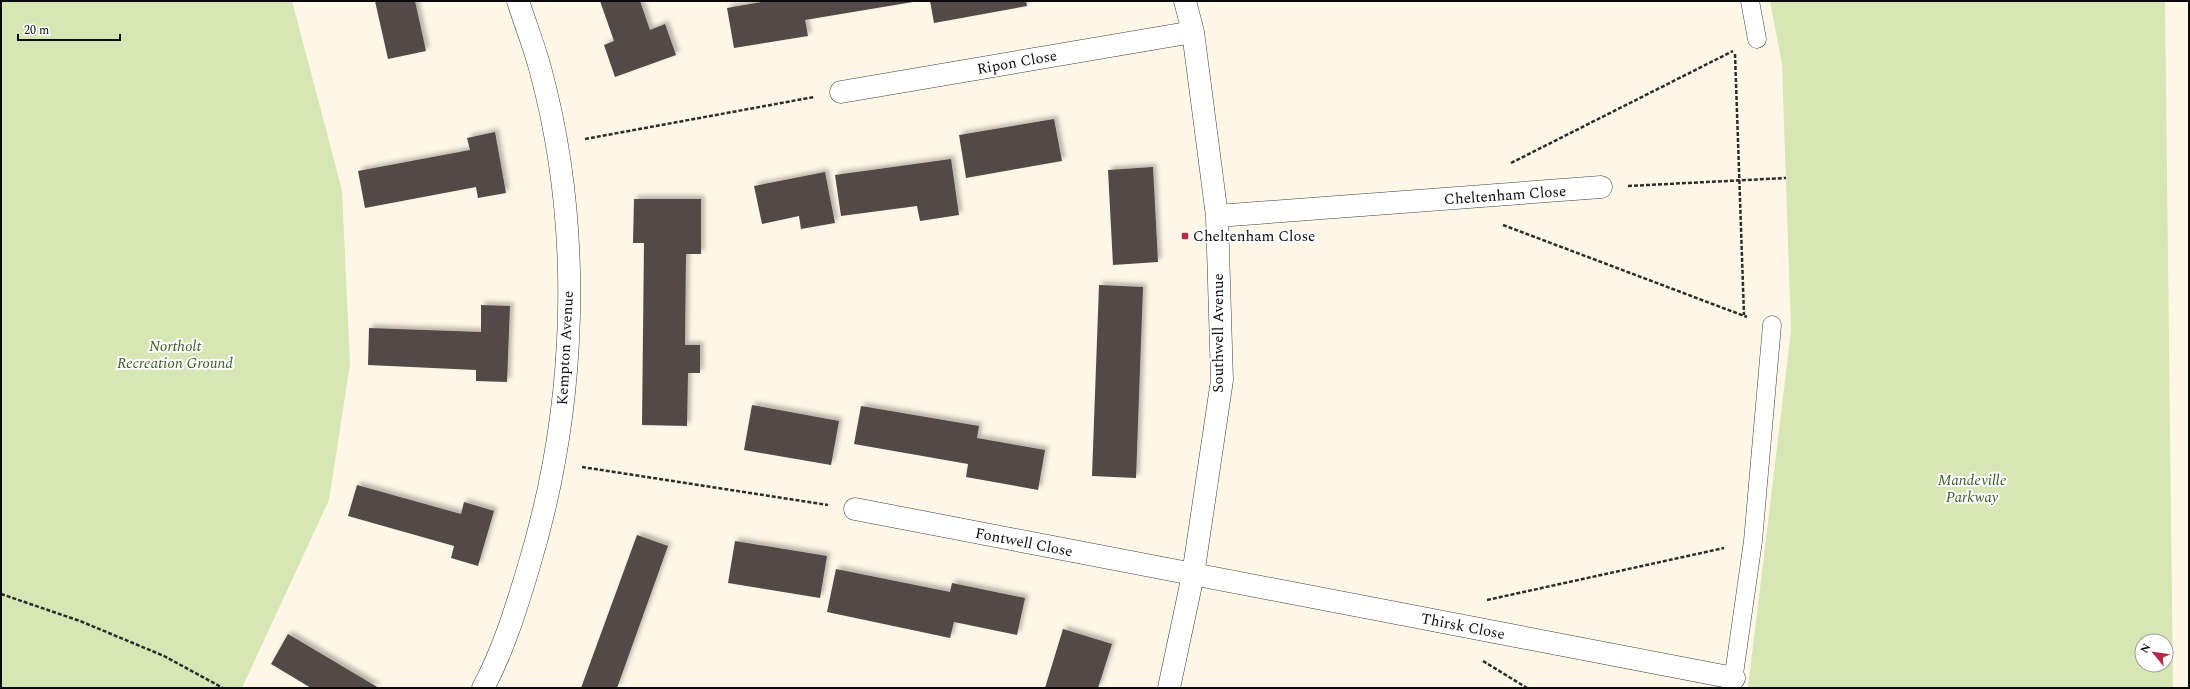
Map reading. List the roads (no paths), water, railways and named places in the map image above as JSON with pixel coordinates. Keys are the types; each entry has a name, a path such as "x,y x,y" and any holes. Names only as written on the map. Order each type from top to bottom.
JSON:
{"street":[{"name":"Kempton Avenue","path":"482,688 516,607 538,534 554,463 565,383 569,295 566,220 557,144 540,68 518,1"},
{"name":"Southwell Avenue","path":"1169,688 1193,575 1222,380 1217,216 1193,32 1185,1"},
{"name":"Ripon Close","path":"841,92 1193,32"},
{"name":"Cheltenham Close","path":"1217,216 1601,188"},
{"name":"Fontwell Close","path":"855,509 1193,575"},
{"name":"Thirsk Close","path":"1193,575 1733,683"}],"lane":[{"path":"1750,1 1757,39"},
{"path":"1733,683 1754,541 1772,326"}],"place":[{"name":"Cheltenham Close","path":"1185,236"}],"park label":[{"name":"Northolt Recreation Ground","path":"175,354"},
{"name":"Mandeville Parkway","path":"1972,488"}]}
